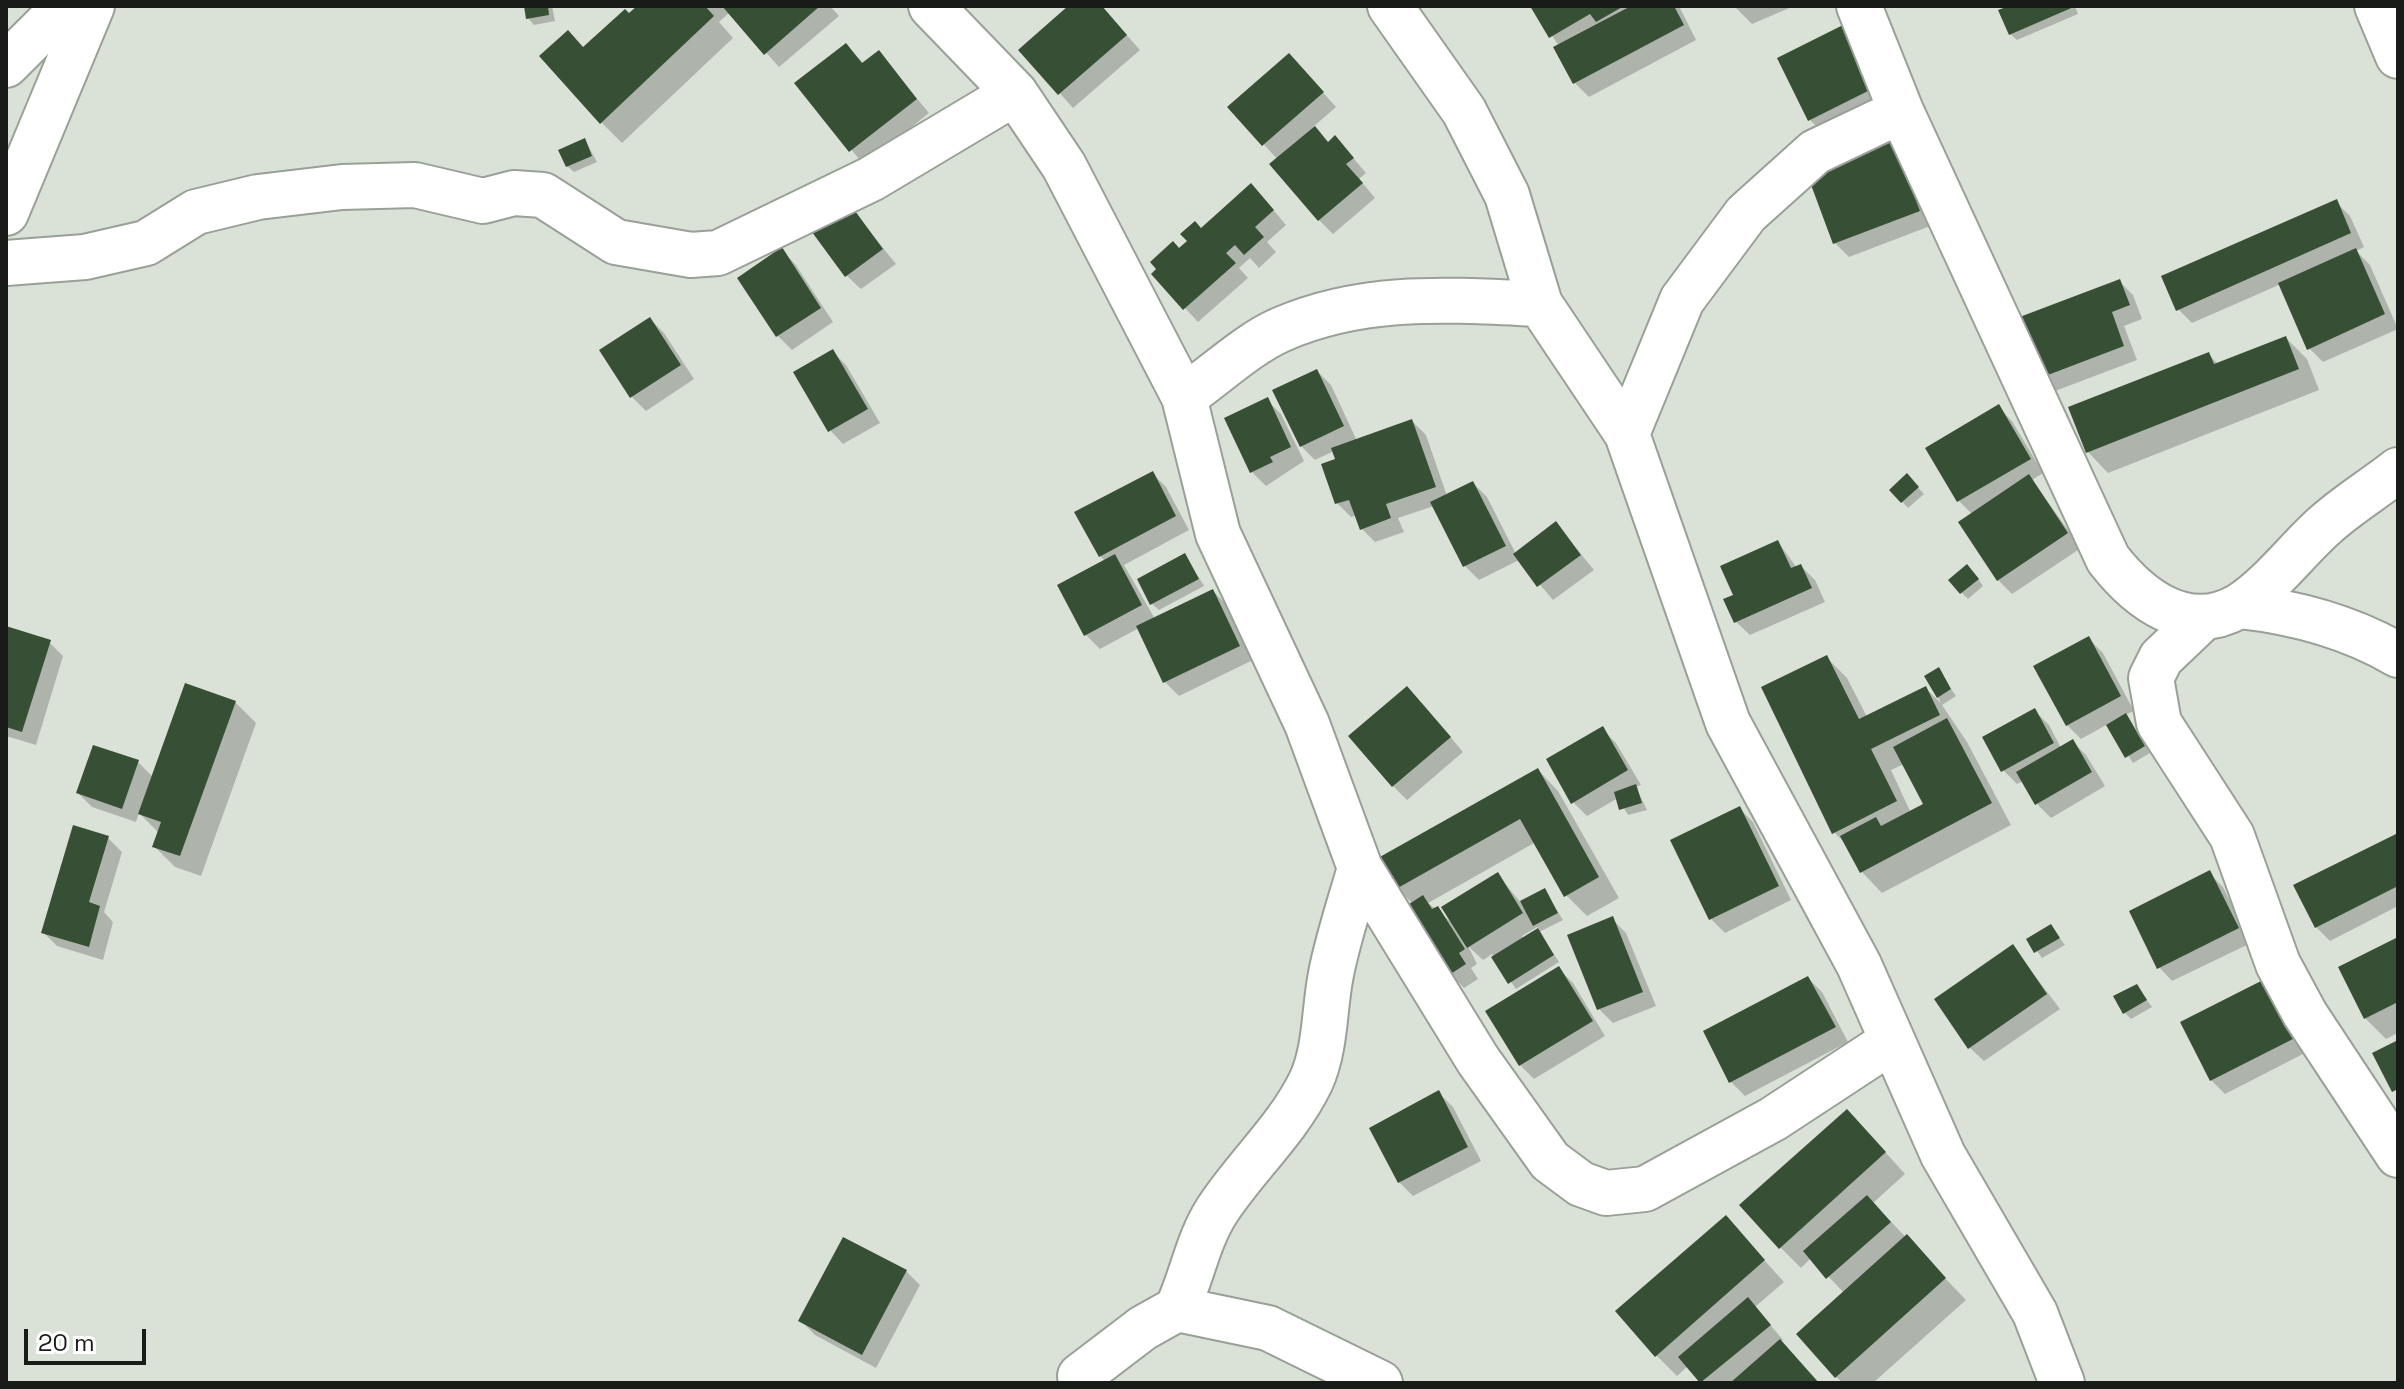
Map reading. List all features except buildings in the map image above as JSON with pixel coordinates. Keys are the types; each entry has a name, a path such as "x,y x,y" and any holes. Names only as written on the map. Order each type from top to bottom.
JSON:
{"street":[{"path":"6,65 65,6"},
{"path":"6,213 92,6"},
{"path":"931,6 1015,93 1064,166 1184,397 1218,534 1307,724 1360,868 1478,1060 1550,1161 1581,1184 1606,1193 1645,1189 1773,1119 1892,1041"},
{"path":"1390,6 1464,111 1507,195 1540,304 1627,434 1728,723 1859,965 1955,1178 2035,1313 2062,1383"},
{"path":"1859,6 1901,111 2108,559 2131,588 2160,606 2189,617 2221,612 2283,611 2372,640 2398,655"},
{"path":"2377,6 2398,56"},
{"path":"6,263 85,257 146,243 196,212 258,197 342,187 401,185 415,185 483,201 514,193 543,195 616,242 691,255 718,253 871,179 1015,93"},
{"path":"1627,434 1682,300 1746,214 1815,152 1901,111"},
{"path":"1184,397 1277,331 1347,306 1419,298 1540,304"},
{"path":"2398,470 2327,523 2161,658 2151,678 2159,723 2232,836 2278,964 2305,1014 2398,1155"},
{"path":"1080,1376 1143,1328 1177,1309 1192,1276 1202,1238 1218,1209 1279,1131 1311,1081 1319,1058 1331,973 1360,868"},
{"path":"1177,1309 1268,1328 1380,1383"}]}
